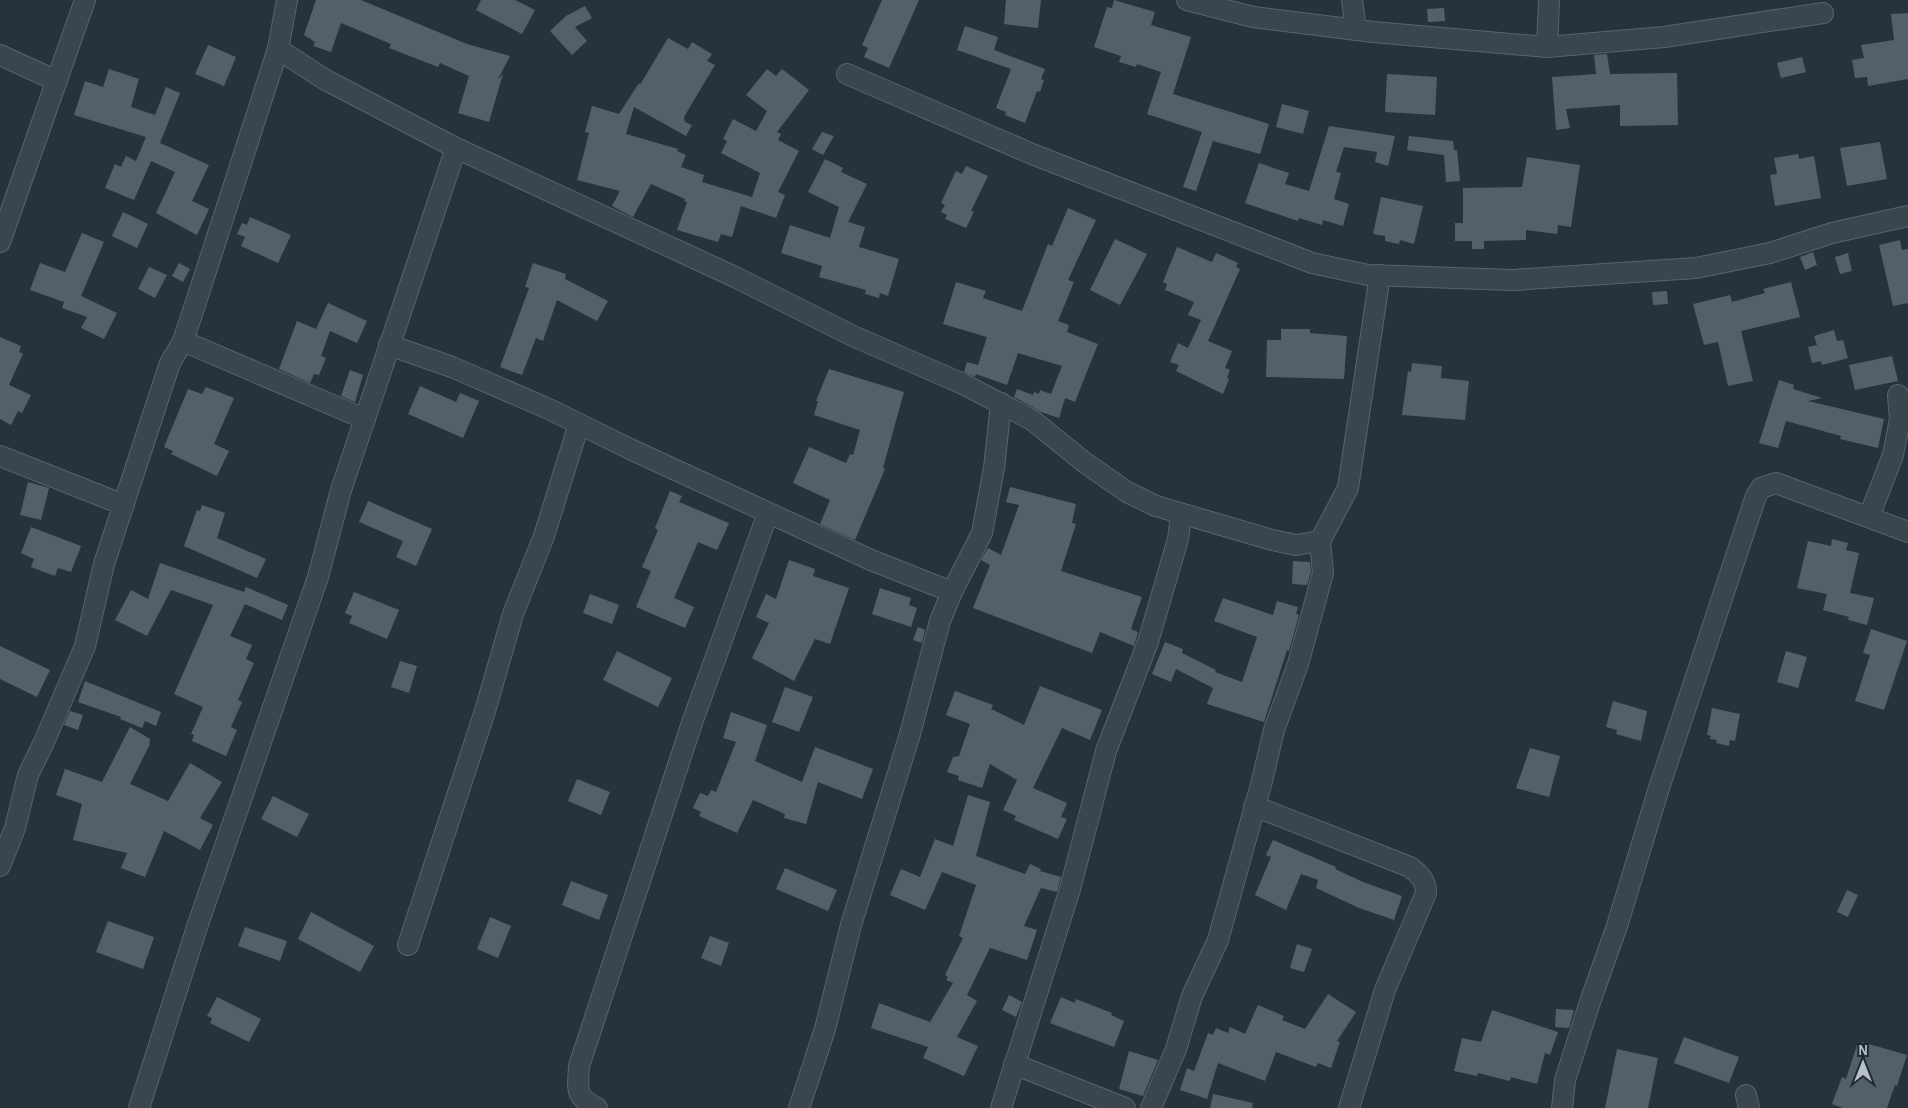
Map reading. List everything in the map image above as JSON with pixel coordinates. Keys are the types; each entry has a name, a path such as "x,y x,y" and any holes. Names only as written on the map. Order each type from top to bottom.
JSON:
{"street":[{"path":"0,242 85,0"},
{"path":"0,866 15,828 28,775 85,646 104,564 170,364 182,341 278,49 287,0"},
{"path":"1187,0 1253,17 1356,30 1547,47 1664,37 1822,13"},
{"path":"1352,0 1356,30"},
{"path":"1547,47 1548,0"},
{"path":"278,49 324,79 456,148 1032,420 1084,462 1127,492 1156,506 1181,515 1296,545 1320,541"},
{"path":"0,55 57,81"},
{"path":"847,74 1032,154 1312,262 1368,274 1513,280 1696,268 1770,253 1832,234 1908,216"},
{"path":"139,1108 198,924 318,577 341,490 456,148"},
{"path":"1151,1108 1176,1048 1192,996 1218,940 1274,730 1298,664 1323,574 1320,541 1348,488 1380,274"},
{"path":"182,341 364,420"},
{"path":"389,345 452,367 871,560 952,592"},
{"path":"1869,517 1893,455 1900,419 1898,395"},
{"path":"799,1108 825,1029 851,925 910,734 940,621 952,592 982,533 994,468 1001,404"},
{"path":"408,945 484,711 513,614 544,536 579,424"},
{"path":"0,456 124,505"},
{"path":"1562,1108 1565,1080 1590,999 1617,926 1659,788 1756,496 1761,488 1776,483 1908,532"},
{"path":"597,1108 583,1101 578,1092 579,1066 693,720 768,513"},
{"path":"1001,1108 1070,889 1106,751 1148,642 1178,539 1181,515"},
{"path":"1254,806 1410,866 1422,877 1426,886 1426,893 1385,990 1349,1108"},
{"path":"1014,1064 1125,1108"}],"building":[{"path":"316,0 361,0 467,44 510,56 498,79 503,74 489,122 458,113 469,76 440,63 438,67 389,48 391,44 341,23 331,52 313,46 315,42 304,35"},
{"path":"481,0 515,0 535,10 522,34 476,10"},
{"path":"882,0 919,0 889,68 864,57 868,48 862,45"},
{"path":"1006,0 1041,0 1038,28 1004,24"},
{"path":"1114,0 1155,12 1151,25 1191,37 1173,94 1269,124 1260,154 1213,141 1196,191 1183,187 1202,132 1147,114 1161,72 1137,64 1136,67 1119,62 1121,56 1094,47 1107,7 1112,8"},
{"path":"585,6 592,18 575,27 587,41 572,55 550,31 566,16"},
{"path":"1444,8 1445,21 1428,22 1427,9"},
{"path":"1908,13 1908,79 1868,86 1867,77 1855,78 1852,60 1864,58 1861,45 1894,40 1891,14"},
{"path":"965,26 998,37 994,50 1045,69 1041,79 1044,80 1040,92 1037,91 1025,123 1005,115 1006,112 996,108 1011,69 957,50"},
{"path":"668,38 688,49 692,42 712,54 707,61 715,65 684,117 685,122 692,125 686,136 634,107 626,134 678,149 677,151 686,155 681,167 704,175 702,182 752,197 760,173 721,153 727,141 723,139 733,119 756,131 767,111 746,95 767,69 776,76 782,69 809,90 777,132 781,134 778,140 799,151 778,192 785,195 776,218 741,206 732,237 721,234 718,242 677,230 687,202 684,201 685,199 651,184 633,217 612,206 620,191 577,180 589,133 585,132 592,106 619,114 639,83 640,85"},
{"path":"208,45 236,57 224,86 195,74"},
{"path":"1607,54 1610,74 1677,73 1678,125 1620,126 1620,105 1566,109 1570,128 1556,130 1552,77 1596,74 1594,55"},
{"path":"1802,57 1806,72 1781,78 1777,63"},
{"path":"109,69 139,79 131,107 155,115 166,87 180,93 160,143 209,165 192,201 209,209 197,235 156,213 175,172 151,161 134,200 105,188 115,164 121,167 126,156 136,161 146,137 74,115 85,81 103,87"},
{"path":"1387,74 1437,77 1435,115 1385,112"},
{"path":"1282,104 1309,111 1303,134 1276,127"},
{"path":"1329,126 1395,136 1388,166 1375,162 1377,152 1344,147 1336,172 1341,173 1334,199 1349,204 1343,226 1323,220 1322,225 1299,218 1298,221 1245,203 1259,163 1289,173 1285,184 1309,191"},
{"path":"822,132 834,136 823,155 812,149"},
{"path":"1409,136 1453,141 1454,150 1457,150 1460,181 1446,182 1444,155 1407,150"},
{"path":"1880,142 1887,179 1847,186 1840,148"},
{"path":"1798,154 1799,159 1814,156 1821,198 1775,206 1770,175 1777,174 1774,158"},
{"path":"1527,157 1580,165 1571,227 1558,225 1557,234 1526,230 1526,240 1484,241 1484,249 1472,249 1472,241 1455,241 1455,223 1463,223 1463,188 1522,187"},
{"path":"825,159 843,168 841,172 867,184 848,222 865,227 859,247 899,259 888,296 880,293 879,298 865,294 866,290 819,277 822,266 781,253 790,225 830,238 839,207 808,192"},
{"path":"966,166 988,176 971,211 974,212 966,228 945,219 947,215 941,212 945,205 941,203 956,171 962,174"},
{"path":"1381,197 1423,206 1414,244 1400,240 1399,244 1385,241 1385,236 1373,234"},
{"path":"1068,208 1096,220 1068,280 1074,282 1058,321 1069,325 1067,332 1098,344 1075,402 1065,398 1059,418 1041,412 1014,397 1017,389 1033,395 1034,392 1039,394 1040,390 1051,394 1062,366 1018,353 1007,385 976,374 975,377 964,372 967,362 978,365 987,337 943,324 956,282 986,291 983,298 1022,311 1048,244 1052,246"},
{"path":"123,212 148,224 137,248 112,236"},
{"path":"250,217 291,235 278,263 241,246 245,237 237,234 242,223 247,225"},
{"path":"82,233 104,242 81,296 117,313 104,339 81,328 87,317 62,308 64,302 30,290 40,263 65,272"},
{"path":"1115,239 1147,254 1120,305 1090,290"},
{"path":"1900,240 1902,250 1908,249 1908,303 1893,306 1879,245"},
{"path":"1177,247 1212,262 1216,253 1238,263 1236,267 1240,269 1208,341 1232,351 1225,368 1230,370 1227,378 1229,379 1223,394 1176,371 1179,365 1170,362 1178,343 1188,348 1201,320 1188,315 1194,302 1165,290 1167,284 1163,282"},
{"path":"1813,252 1817,265 1805,270 1800,257"},
{"path":"1848,253 1852,271 1840,274 1835,257"},
{"path":"179,263 190,269 183,282 172,276"},
{"path":"533,263 566,274 565,279 608,301 597,321 557,300 543,341 536,338 522,375 500,367 529,288 525,287"},
{"path":"149,267 167,275 155,298 138,289"},
{"path":"1791,282 1800,317 1741,331 1753,381 1728,386 1718,342 1704,345 1693,304 1730,295 1732,302 1765,293 1763,289"},
{"path":"1667,291 1668,304 1653,305 1652,292"},
{"path":"328,303 367,321 357,343 330,331 321,356 326,358 319,375 314,374 310,383 279,369 297,321 316,329"},
{"path":"1281,329 1310,329 1310,333 1347,336 1344,379 1266,377 1267,340 1281,340"},
{"path":"1834,330 1837,341 1843,340 1848,358 1822,365 1821,361 1812,363 1808,347 1817,345 1814,336"},
{"path":"0,337 21,346 19,352 23,354 9,385 31,395 22,413 18,411 11,425 0,419"},
{"path":"1892,356 1898,381 1855,390 1849,365"},
{"path":"1412,363 1442,366 1441,378 1469,381 1465,420 1402,415 1408,371 1411,372"},
{"path":"829,369 904,392 883,468 885,469 855,540 820,524 830,500 793,483 809,447 846,463 850,454 853,455 860,430 814,415 818,401 816,401"},
{"path":"350,370 363,375 355,402 341,396"},
{"path":"1779,380 1794,385 1793,389 1822,398 1808,401 1884,419 1878,448 1840,439 1841,436 1786,421 1778,448 1759,443"},
{"path":"420,386 456,402 460,393 479,401 463,438 408,414"},
{"path":"206,387 234,398 214,444 229,451 217,476 171,454 173,451 164,447 188,389 202,394"},
{"path":"28,482 49,488 41,520 20,515"},
{"path":"1010,487 1076,504 1072,523 1076,524 1061,571 1142,597 1131,629 1138,632 1134,646 1100,632 1092,653 973,608 990,565 981,560 988,548 1001,555 1019,505 1006,502"},
{"path":"670,491 682,496 679,502 729,523 717,550 698,542 674,598 694,607 685,628 636,607 651,571 642,567 658,530 655,528"},
{"path":"368,501 432,529 416,566 396,557 403,541 359,522"},
{"path":"202,505 225,513 217,538 266,559 257,578 184,546 197,510 200,511"},
{"path":"31,527 81,546 71,572 58,568 55,576 31,567 34,559 21,553"},
{"path":"1832,539 1848,543 1846,550 1859,553 1850,593 1874,598 1867,625 1848,620 1849,617 1823,610 1827,594 1797,588 1808,541 1831,546"},
{"path":"789,560 815,569 813,576 849,588 830,644 815,639 794,681 752,658 769,623 756,617 766,594 776,599"},
{"path":"1293,561 1310,562 1311,572 1307,585 1292,584"},
{"path":"160,563 244,592 246,587 288,605 282,620 245,604 230,636 252,645 246,659 254,663 238,700 242,702 231,727 237,730 226,756 192,741 194,735 191,734 203,707 174,694 213,605 171,590 147,636 115,620 131,590 148,599"},
{"path":"880,588 911,598 909,605 917,608 911,627 872,614"},
{"path":"354,592 399,610 387,639 349,623 352,616 345,613"},
{"path":"590,594 619,605 612,624 583,613"},
{"path":"1223,598 1273,615 1277,601 1298,607 1296,614 1299,615 1289,651 1287,650 1264,722 1207,704 1213,688 1176,669 1171,682 1152,674 1165,642 1183,649 1182,653 1216,670 1215,672 1242,682 1257,637 1214,621"},
{"path":"918,627 925,630 922,643 913,640"},
{"path":"1871,629 1907,641 1884,710 1855,701 1870,655 1863,653"},
{"path":"0,646 50,670 37,697 0,679"},
{"path":"617,651 672,678 658,707 603,680"},
{"path":"1786,651 1807,657 1798,688 1777,682"},
{"path":"400,661 417,666 409,693 391,687"},
{"path":"85,681 161,712 156,726 145,721 142,728 120,719 121,717 78,702"},
{"path":"1040,686 1102,710 1090,740 1062,728 1033,788 1067,803 1061,817 1067,819 1058,839 1014,820 1016,816 1003,810 1017,780 990,764 982,788 958,780 959,776 947,772 953,757 959,756 970,724 946,715 955,691 993,705 991,709 1024,725"},
{"path":"785,687 813,697 799,732 772,722"},
{"path":"1613,701 1647,711 1641,741 1616,734 1617,730 1606,727"},
{"path":"1712,708 1740,714 1735,741 1730,740 1729,746 1716,743 1717,740 1710,739 1711,736 1707,735"},
{"path":"70,711 83,715 78,730 64,725"},
{"path":"731,712 767,725 755,761 802,782 815,747 873,769 862,799 818,782 806,824 784,818 785,814 753,800 737,833 699,816 701,812 693,808 700,793 708,796 711,790 716,792 736,742 723,738"},
{"path":"130,727 150,739 149,746 130,784 168,801 190,763 222,782 200,818 213,825 200,850 164,831 145,877 121,868 127,853 73,840 82,804 56,795 65,769 102,782"},
{"path":"1530,748 1560,756 1549,797 1516,788"},
{"path":"577,779 610,792 601,815 568,801"},
{"path":"968,795 990,802 976,856 1025,874 1030,864 1041,869 1040,871 1061,877 1057,892 1041,888 1024,926 1037,930 1027,960 990,948 967,995 977,1001 957,1037 978,1046 964,1076 923,1058 928,1047 871,1028 879,1003 930,1022 953,983 946,980 948,977 945,975 963,938 959,936 976,885 942,872 925,910 890,895 901,869 920,877 935,839 953,846"},
{"path":"273,796 309,814 297,837 261,819"},
{"path":"1273,840 1336,867 1335,869 1363,882 1402,896 1394,920 1359,908 1316,888 1318,880 1301,874 1286,910 1255,895 1271,857 1266,855"},
{"path":"785,868 837,890 828,911 776,889"},
{"path":"571,881 608,895 599,920 562,905"},
{"path":"1847,890 1858,895 1848,917 1837,912"},
{"path":"311,912 374,946 360,972 298,939"},
{"path":"490,917 511,926 498,958 477,949"},
{"path":"108,921 154,937 143,969 96,952"},
{"path":"245,927 287,941 280,961 238,946"},
{"path":"710,936 729,943 721,966 701,958"},
{"path":"1297,944 1312,949 1304,972 1290,968"},
{"path":"1328,994 1356,1012 1337,1041 1340,1042 1331,1068 1318,1063 1316,1067 1276,1052 1265,1081 1218,1063 1207,1099 1180,1090 1187,1068 1194,1071 1208,1033 1213,1035 1216,1028 1228,1033 1230,1027 1245,1034 1258,1005 1284,1016 1282,1020 1305,1029"},
{"path":"1009,995 1022,1002 1016,1017 1002,1010"},
{"path":"217,997 261,1019 249,1042 210,1023 212,1018 207,1016"},
{"path":"1061,997 1075,1003 1076,999 1112,1013 1111,1015 1124,1021 1114,1047 1050,1023"},
{"path":"1556,1009 1574,1010 1569,1028 1555,1027"},
{"path":"1492,1010 1558,1032 1550,1055 1545,1053 1537,1084 1511,1077 1510,1081 1478,1073 1477,1076 1454,1071 1462,1038 1481,1042"},
{"path":"1684,1037 1739,1057 1729,1083 1674,1063"},
{"path":"1862,1042 1907,1055 1897,1086 1895,1085 1887,1108 1843,1108 1832,1104 1842,1077 1846,1079 1857,1045 1861,1046"},
{"path":"1617,1049 1658,1058 1648,1108 1605,1108"},
{"path":"1129,1051 1158,1060 1143,1096 1119,1089"},
{"path":"1213,1094 1253,1103 1252,1108 1210,1108"}]}
